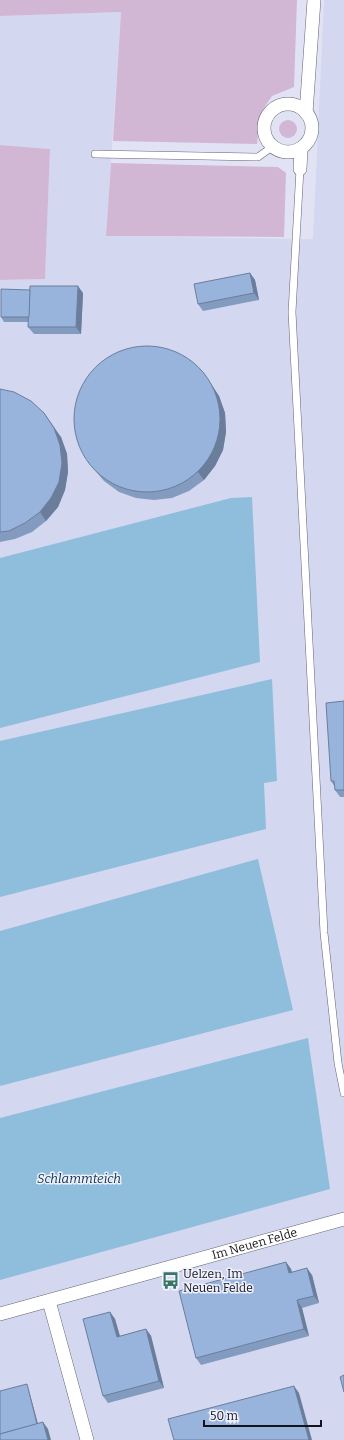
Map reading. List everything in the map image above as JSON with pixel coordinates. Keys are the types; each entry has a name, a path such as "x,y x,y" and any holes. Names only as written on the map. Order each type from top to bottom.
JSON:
{"street":[{"path":"306,113 314,0"},
{"path":"288,104 299,107 306,113 312,124 312,131 309,139 301,149 285,153 272,147 264,135 263,128 264,120 268,114 279,106 288,104"},
{"path":"300,169 301,149"},
{"name":"Im Neuen Felde","path":"0,1314 344,1218"},
{"path":"49,1301 87,1440"}],"lane":[{"path":"95,154 258,157 272,147"},
{"path":"300,169 292,312 324,933 338,1063 344,1093"}],"shaded area":[{"path":"0,0 297,0 294,87 272,96 261,112 257,144 113,141 121,12 0,16"},
{"path":"324,0 344,0 344,1440 0,1440 0,280 45,279 50,149 0,145 0,16 121,12 106,236 313,239"},
{"path":"288,120 294,123 297,129 294,135 288,138 282,135 279,129 282,123"},
{"path":"0,145 50,149 45,279 0,280"},
{"path":"111,163 278,167 286,173 284,237 106,236"}],"water":[{"path":"252,497 260,662 0,728 0,558 231,498"},
{"path":"272,679 277,781 264,783 266,829 0,897 0,741"},
{"path":"258,859 293,1010 0,1086 0,931"},
{"name":"Schlammteich","path":"308,1038 330,1189 0,1280 0,1118"}],"building":[{"path":"250,273 254,293 198,304 194,284"},
{"path":"30,286 78,286 76,327 28,327"},
{"path":"1,289 30,290 29,317 1,317"},
{"path":"147,346 168,349 175,352 193,363 203,373 217,398 220,419 217,440 214,447 203,465 193,475 168,489 147,492 126,489 119,486 101,475 91,465 77,440 74,419 77,398 80,391 91,373 101,363 126,349"},
{"path":"0,389 14,392 31,401 44,413 54,428 60,445 62,463 59,482 51,498 40,512 25,523 9,531 0,532"},
{"path":"344,701 344,790 335,790 334,781 331,781 326,703"},
{"path":"286,1262 289,1273 307,1268 314,1296 297,1300 304,1329 196,1358 179,1291"},
{"path":"110,1312 117,1337 146,1329 159,1381 103,1396 83,1319"},
{"path":"344,1375 344,1392 340,1377"},
{"path":"27,1384 37,1424 0,1434 0,1391"},
{"path":"294,1386 309,1440 174,1440 168,1419"},
{"path":"43,1422 48,1440 0,1440 0,1434"}],"place":[{"name":"Uelzen, Im Neuen Felde","path":"170,1281"}]}
